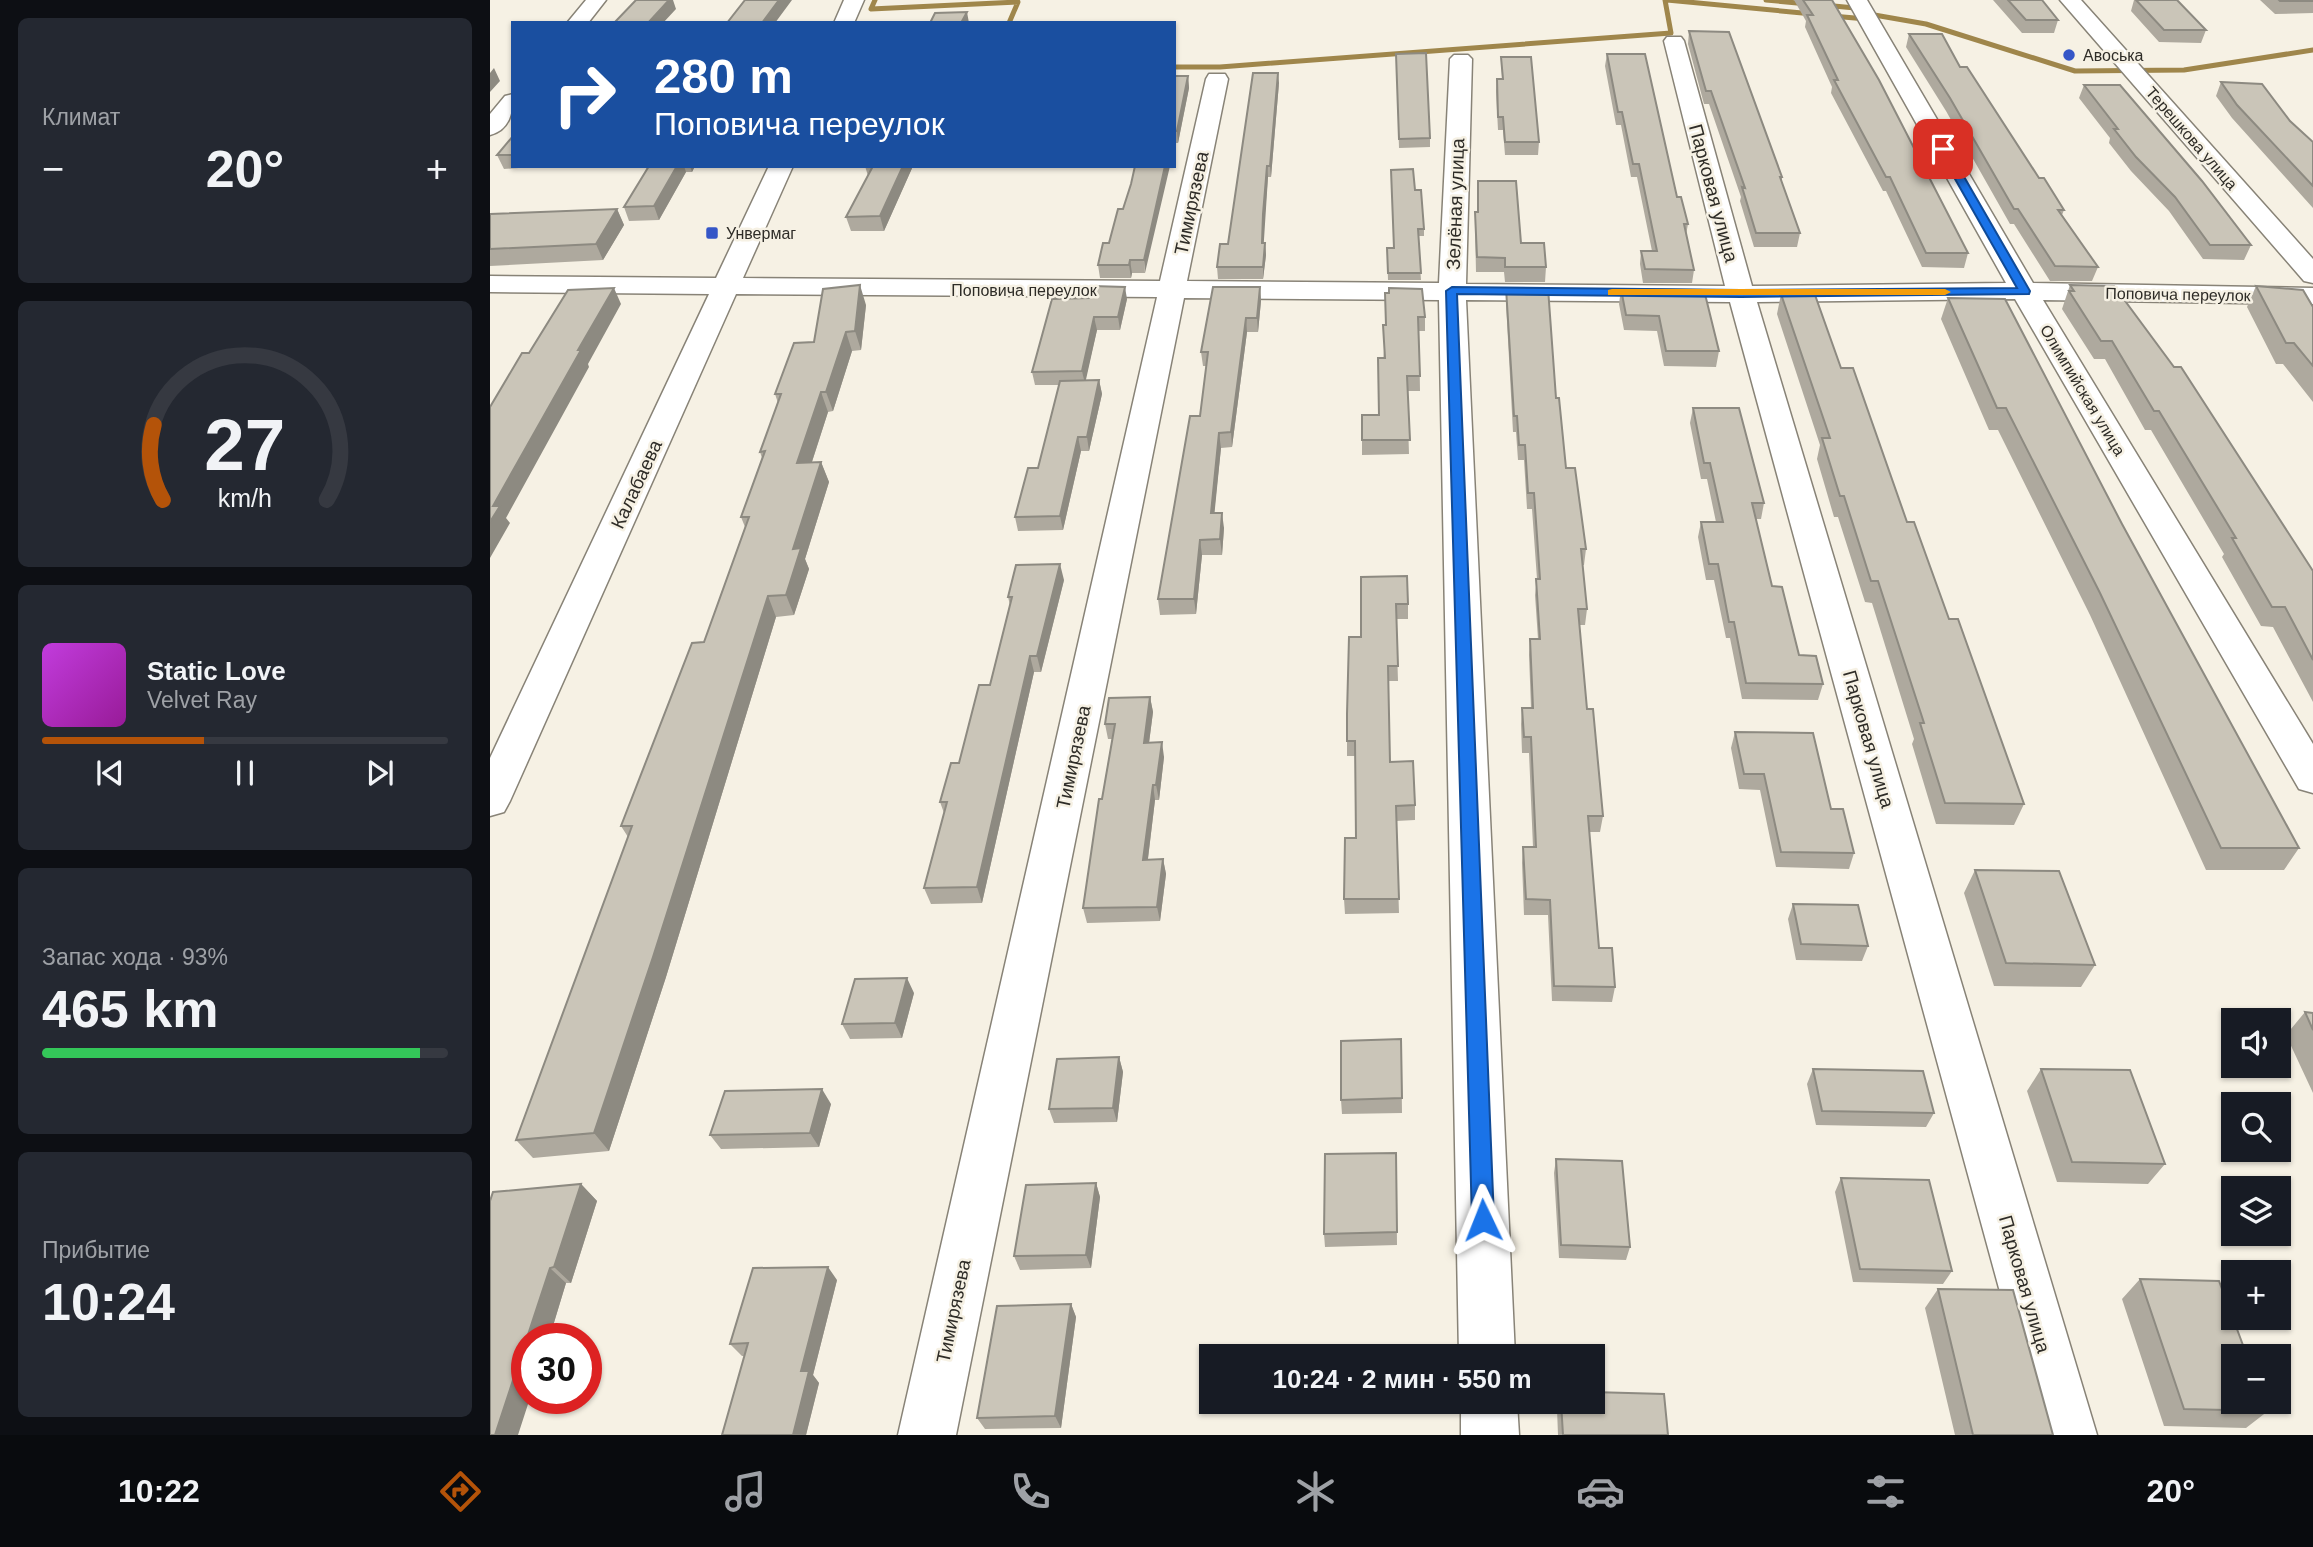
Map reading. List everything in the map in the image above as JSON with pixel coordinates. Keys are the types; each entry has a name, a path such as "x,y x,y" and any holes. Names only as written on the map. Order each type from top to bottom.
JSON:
{"street":[{"path":"579,21 596,0"},
{"path":"845,21 854,0"},
{"name":"Олимпийская улица","path":"1857,0 2025,291 2313,778"},
{"name":"Терешкова улица","path":"2070,0 2313,275"},
{"name":"Парковая улица","path":"1674,41 1741,294 2068,1435"},
{"name":"Зелёная улица","path":"1461,59 1452,291 1488,1344"},
{"name":"Тимирязева","path":"927,1435 1217,79"},
{"path":"490,128 511,103"},
{"name":"Калабаева","path":"490,802 780,168"},
{"name":"Поповича переулок","path":"490,284 1741,294 2025,291 2313,296"},
{"path":"1489,1414 1490,1435"}],"building":[{"path":"636,0 669,0 650,21 616,21"},
{"path":"745,0 779,0 763,21 729,21"},
{"path":"1803,0 1832,0 1879,80 1968,253 1926,253 1890,177 1886,177 1834,80 1838,80 1807,15 1813,15"},
{"path":"2008,0 2042,0 2058,20 2026,20"},
{"path":"2136,0 2177,0 2206,30 2164,30"},
{"path":"2313,0 2313,1 2280,1"},
{"path":"967,12 962,21 931,21 935,13"},
{"path":"1689,31 1729,32 1800,233 1756,233 1742,187 1745,188 1711,91 1706,91"},
{"path":"1909,34 1942,34 1960,67 1967,67 2039,178 2044,178 2064,210 2058,210 2098,267 2055,266 2018,209 2014,209 1950,98"},
{"path":"1426,53 1430,138 1399,139 1396,54"},
{"path":"1607,54 1645,54 1677,197 1681,197 1688,224 1684,224 1694,270 1645,269 1641,251 1657,251 1639,164 1633,164 1622,112 1618,112"},
{"path":"1501,57 1531,57 1539,142 1505,142 1503,117 1498,117 1497,79 1503,79"},
{"path":"1253,73 1278,73 1263,214 1263,267 1217,267 1220,244 1228,244"},
{"path":"1176,76 1188,76 1177,131"},
{"path":"2221,82 2262,84 2290,121 2313,142 2313,186 2237,105"},
{"path":"2084,85 2120,85 2202,181 2251,245 2210,245 2175,197 2136,157"},
{"path":"511,138 511,155 497,155"},
{"path":"648,168 676,168 654,206 624,207"},
{"path":"872,168 902,168 880,216 846,217"},
{"path":"1135,168 1165,168 1144,260 1130,260 1129,265 1098,265 1103,243 1109,243 1118,209 1123,209"},
{"path":"1413,169 1415,190 1421,190 1424,229 1418,229 1421,273 1388,273 1387,248 1394,248 1391,170"},
{"path":"1478,181 1516,181 1521,243 1544,243 1546,267 1505,267 1505,258 1477,257 1475,212 1478,212"},
{"path":"617,209 596,244 490,249 490,214"},
{"path":"860,285 855,331 846,332 826,392 821,392 797,463 821,462 793,549 801,548 786,595 768,596 594,1133 516,1140 632,826 621,826 692,643 704,642 749,517 741,517 765,451 760,452 781,394 775,394 794,343 814,342 823,289"},
{"path":"2070,285 2114,286 2174,367 2181,367 2313,571 2313,660 2285,607 2272,607 2232,538 2236,538 2159,411 2154,411 2112,341 2101,341 2069,291 2074,291"},
{"path":"1092,286 1125,287 1118,317 1094,317 1082,371 1032,372 1052,299 1089,298"},
{"path":"2256,286 2303,290 2313,307 2313,366 2294,343 2286,343"},
{"path":"1213,287 1260,287 1257,318 1246,318 1231,432 1219,433 1211,513 1222,513 1220,539 1200,540 1194,599 1158,599 1190,416 1200,416 1208,352 1201,352"},
{"path":"614,288 493,506 500,506 490,522 490,407 522,353 529,353 568,290"},
{"path":"1389,288 1422,289 1425,317 1418,317 1420,376 1407,376 1410,440 1362,440 1362,415 1379,415 1378,358 1385,358 1383,325 1386,325 1385,293 1389,293"},
{"path":"1506,288 1548,288 1556,398 1559,398 1566,468 1575,468 1586,549 1581,549 1587,609 1578,609 1587,709 1593,709 1603,816 1588,816 1599,948 1612,948 1615,987 1554,986 1550,900 1526,899 1523,847 1536,847 1531,737 1524,737 1522,708 1533,708 1530,639 1540,639 1536,579 1540,579 1534,493 1528,493 1525,445 1519,445 1517,416 1514,416"},
{"path":"1621,289 1704,290 1719,351 1666,351 1659,316 1626,315"},
{"path":"1781,294 1815,295 1841,368 1853,368 1907,522 1914,522 1949,619 1958,619 2024,804 1945,803 1920,723 1924,723 1878,581 1871,581 1844,496 1840,496 1822,438 1830,438"},
{"path":"1948,298 2005,299 2122,524 2299,848 2221,848 2100,593 2006,408 1997,408"},
{"path":"1099,380 1087,437 1078,437 1060,516 1015,517 1028,468 1038,468 1060,381"},
{"path":"1693,408 1739,408 1764,503 1752,503 1772,586 1782,587 1799,655 1816,656 1823,684 1746,683 1734,622 1729,622 1718,564 1709,564 1701,522 1723,522 1710,463 1704,463"},
{"path":"1060,564 1037,656 1030,656 977,887 924,888 947,802 940,802 951,763 959,763 979,685 990,685 1012,597 1008,597 1016,565"},
{"path":"1407,576 1408,604 1396,604 1398,666 1388,666 1390,762 1413,761 1415,805 1396,806 1399,899 1344,899 1345,838 1356,838 1355,741 1347,741 1349,637 1361,637 1361,577"},
{"path":"1150,697 1144,743 1162,742 1143,860 1163,859 1157,907 1083,908 1099,799 1102,799 1115,724 1105,724 1109,698"},
{"path":"1735,732 1813,733 1831,809 1843,809 1854,853 1781,852 1764,774 1744,774"},
{"path":"1975,870 2059,871 2095,965 2006,963"},
{"path":"1793,904 1858,905 1868,946 1801,944"},
{"path":"907,978 895,1023 842,1024 855,979"},
{"path":"2305,1012 2313,1013 2313,1030"},
{"path":"1401,1039 1402,1098 1341,1100 1341,1041"},
{"path":"1119,1057 1113,1108 1049,1109 1057,1059"},
{"path":"1813,1069 1923,1071 1934,1113 1822,1111"},
{"path":"2041,1069 2130,1070 2165,1164 2072,1162"},
{"path":"822,1089 810,1133 710,1135 725,1091"},
{"path":"1396,1153 1397,1232 1324,1234 1325,1154"},
{"path":"1556,1159 1622,1161 1630,1247 1561,1245"},
{"path":"1841,1178 1929,1180 1952,1271 1860,1269"},
{"path":"1096,1183 1086,1255 1014,1256 1026,1185"},
{"path":"581,1184 554,1267 550,1268 532,1323 511,1323 511,1386 495,1435 490,1435 490,1201 493,1192"},
{"path":"828,1267 801,1371 809,1371 793,1435 722,1435 748,1343 730,1344 753,1268"},
{"path":"2140,1279 2219,1281 2221,1330 2237,1330 2243,1344 2221,1344 2221,1410 2184,1409"},
{"path":"1938,1289 2013,1290 2053,1435 1973,1435"},
{"path":"1071,1304 1055,1416 977,1418 997,1306"},
{"path":"1605,1392 1664,1394 1668,1435 1563,1435 1562,1414 1605,1414"}],"waterway":[{"path":"875,0 871,9 1018,2 1010,21"},
{"path":"1176,67 1220,67 1671,33 1665,0"},
{"path":"1667,0 1813,14"},
{"path":"1766,0 1808,4"},
{"path":"1823,5 1855,8 1866,19 1832,16"},
{"path":"1863,13 1926,24 2075,71 2184,70 2313,50"}],"slow traffic":[{"path":"1612,292 1945,292"}],"place":[{"name":"Авоська","path":"2069,55"},
{"name":"Унвермаг","path":"712,233"}],"route":[{"path":"1483,1220 1452,291 1741,294 2025,291 1943,149"}]}
